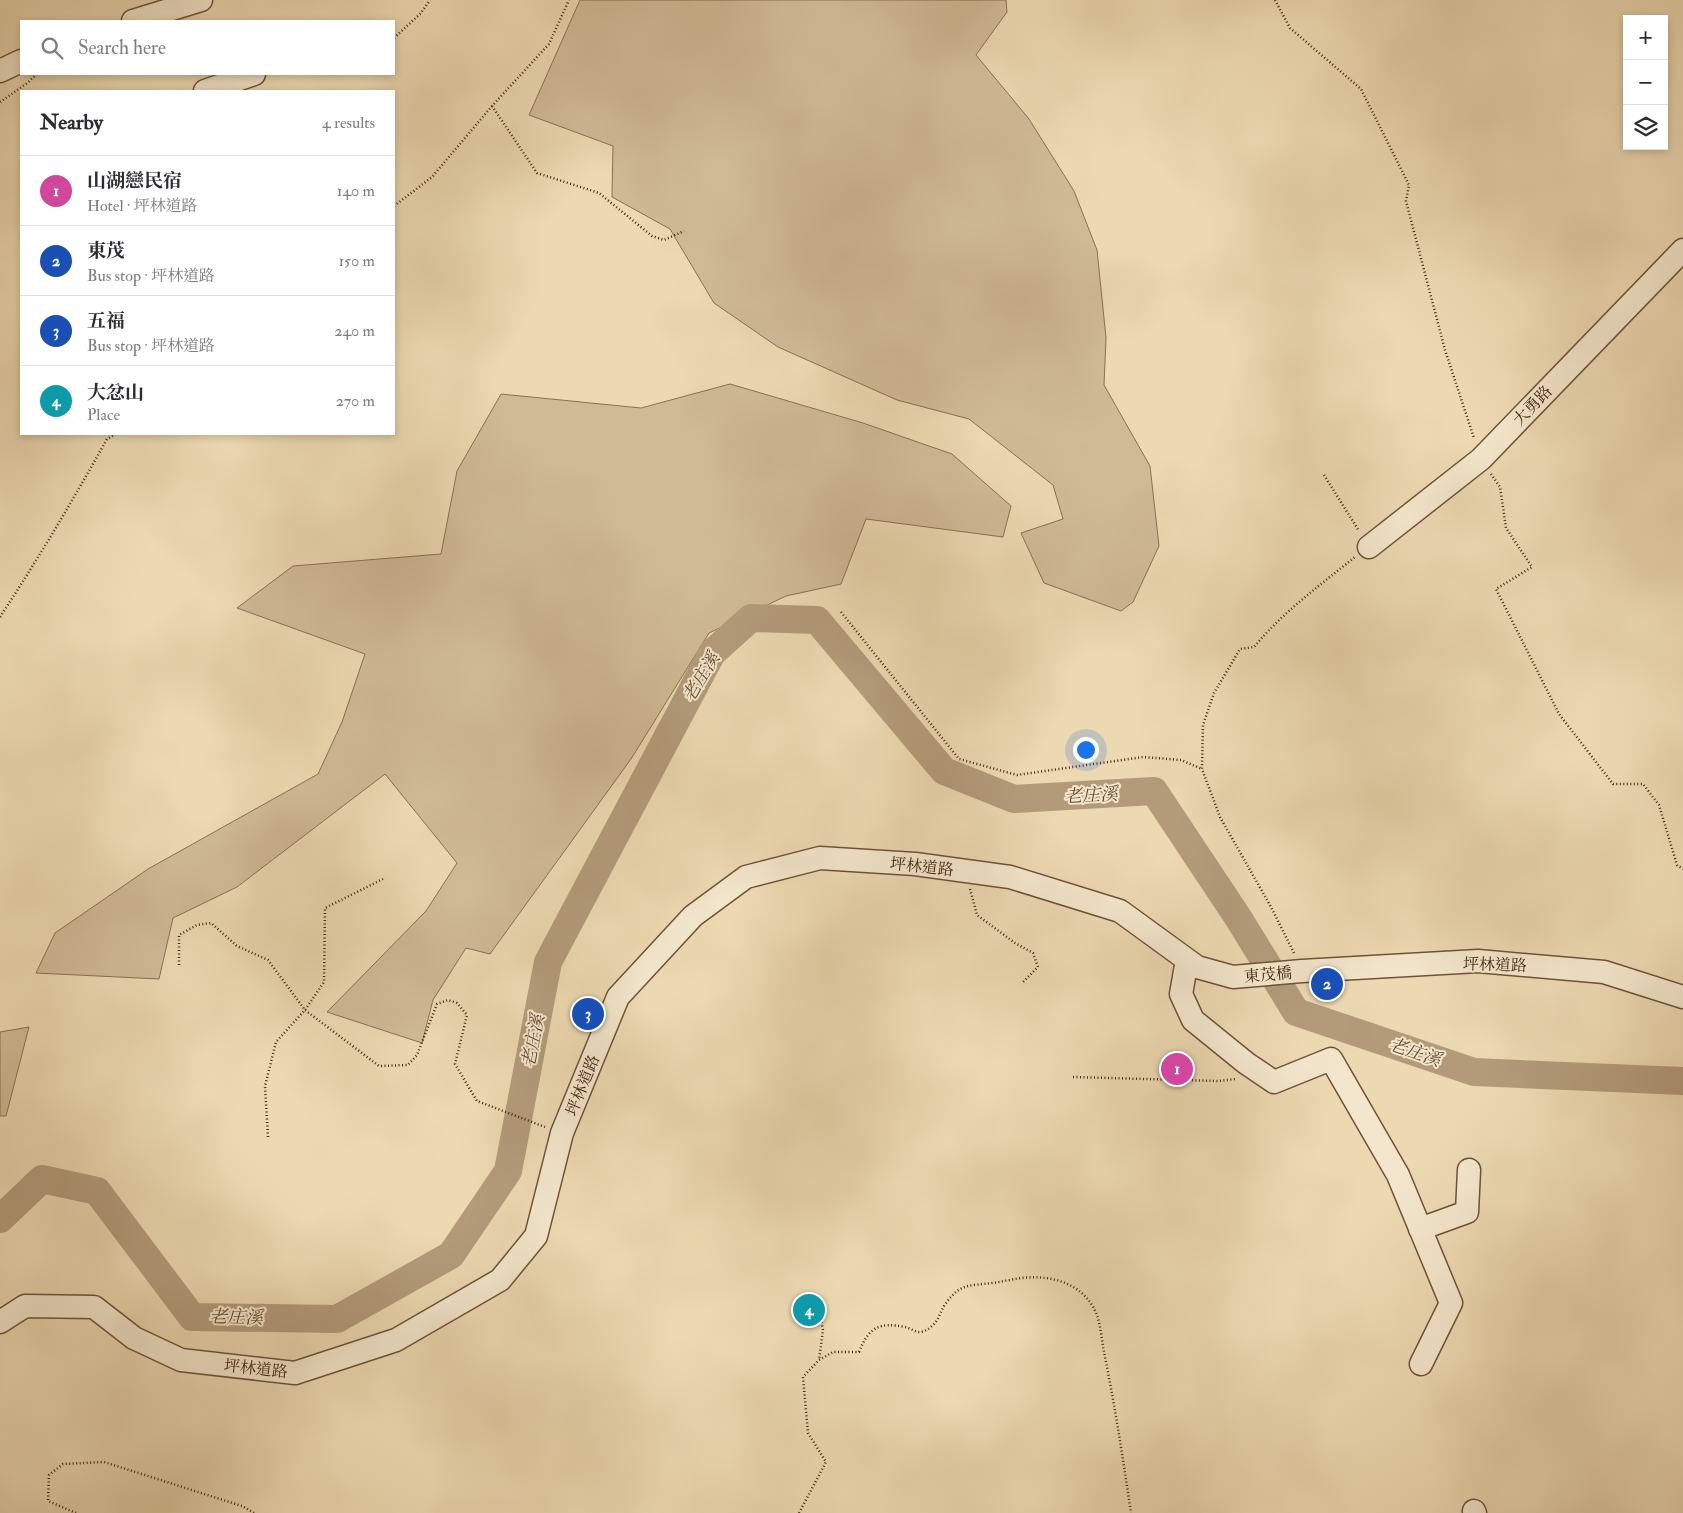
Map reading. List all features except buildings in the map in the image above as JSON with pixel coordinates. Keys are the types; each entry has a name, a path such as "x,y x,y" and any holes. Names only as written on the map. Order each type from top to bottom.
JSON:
{"street":[{"path":"138,20 189,9"},
{"path":"0,70 20,61"},
{"path":"205,85 250,75"},
{"name":"大勇路","path":"1369,547 1481,459 1683,250"},
{"name":"坪林道路","path":"0,1322 25,1306 94,1307 134,1338 181,1360 295,1373 396,1340 500,1280 536,1236 562,1133 618,998 693,916 746,877 820,858 915,864 1010,876 1120,911 1197,967 1233,977"},
{"path":"1188,960 1181,994 1193,1020 1246,1063 1274,1082 1331,1059 1398,1175 1451,1303 1421,1364"},
{"name":"坪林道路","path":"1302,971 1478,962 1604,972 1683,997"},
{"name":"東茂橋","path":"1233,977 1302,971"},
{"path":"1420,1229 1467,1212 1469,1170"}],"path":[{"path":"395,37 421,13 430,0"},
{"path":"395,205 432,177 492,106 549,44 569,0"},
{"path":"0,102 36,75"},
{"path":"492,106 537,173 599,193 652,236 664,240 684,231"},
{"path":"0,617 75,496 107,439 114,435"},
{"path":"1302,971 1271,907 1220,817 1202,769 1203,725 1214,693 1240,649 1254,647 1270,627 1287,612 1369,547 1324,475"},
{"path":"841,612 959,759 1017,775 1143,757 1181,760 1202,769"},
{"path":"964,871 977,915 1015,943 1033,953 1038,966 1022,983"},
{"path":"268,1137 265,1086 276,1042 305,1010 324,982 326,908 383,879"},
{"path":"179,965 179,936 197,925 211,923 237,946 268,960 305,1010 379,1066 408,1065 417,1055 437,1004 448,1000 457,1003 467,1014 455,1064 477,1101 562,1133"},
{"path":"1073,1077 1218,1082 1263,1074"},
{"path":"798,1513 826,1462 808,1433 803,1377 819,1360 832,1352 859,1352 862,1343 871,1331 883,1324 907,1327 919,1332 928,1330 937,1321 944,1304 957,1290 972,1284 1028,1277 1058,1280 1072,1285 1092,1305 1099,1323 1114,1398 1131,1513"},
{"path":"808,1303 820,1314 823,1330 819,1360"},
{"path":"76,1513 48,1501 49,1475 63,1464 104,1462 242,1506 254,1513"}],"shaded area":[{"path":"580,0 1006,0 1007,12 976,55 1029,119 1074,191 1097,250 1106,338 1104,385 1150,466 1159,546 1133,602 1121,611 1044,583 1021,533 1063,519 1053,485 969,419 897,400 778,347 714,303 670,229 612,197 613,146 529,115"},
{"path":"730,384 863,423 952,454 1011,506 1003,537 866,519 841,584 786,596 709,633 631,759 490,954 466,948 433,1000 422,1043 327,1012 426,911 457,863 385,774 237,887 173,918 159,979 36,973 55,933 148,869 318,774 342,722 365,654 237,608 293,566 441,554 457,471 501,394 641,408"},
{"path":"29,1027 6,1116 0,1116 0,1032"}],"waterway":[{"name":"老庄溪","path":"0,1219 42,1179 97,1191 192,1317 337,1319 451,1255 508,1171 548,962 712,653 751,618 817,620 944,771 1014,799 1154,791 1239,919 1296,1012 1474,1072 1683,1081"}],"place":[{"name":"東茂","path":"1327,984"},
{"name":"五福","path":"588,1014"},
{"name":"山湖戀民宿","path":"1177,1069"},
{"name":"大忿山","path":"809,1310"}]}
